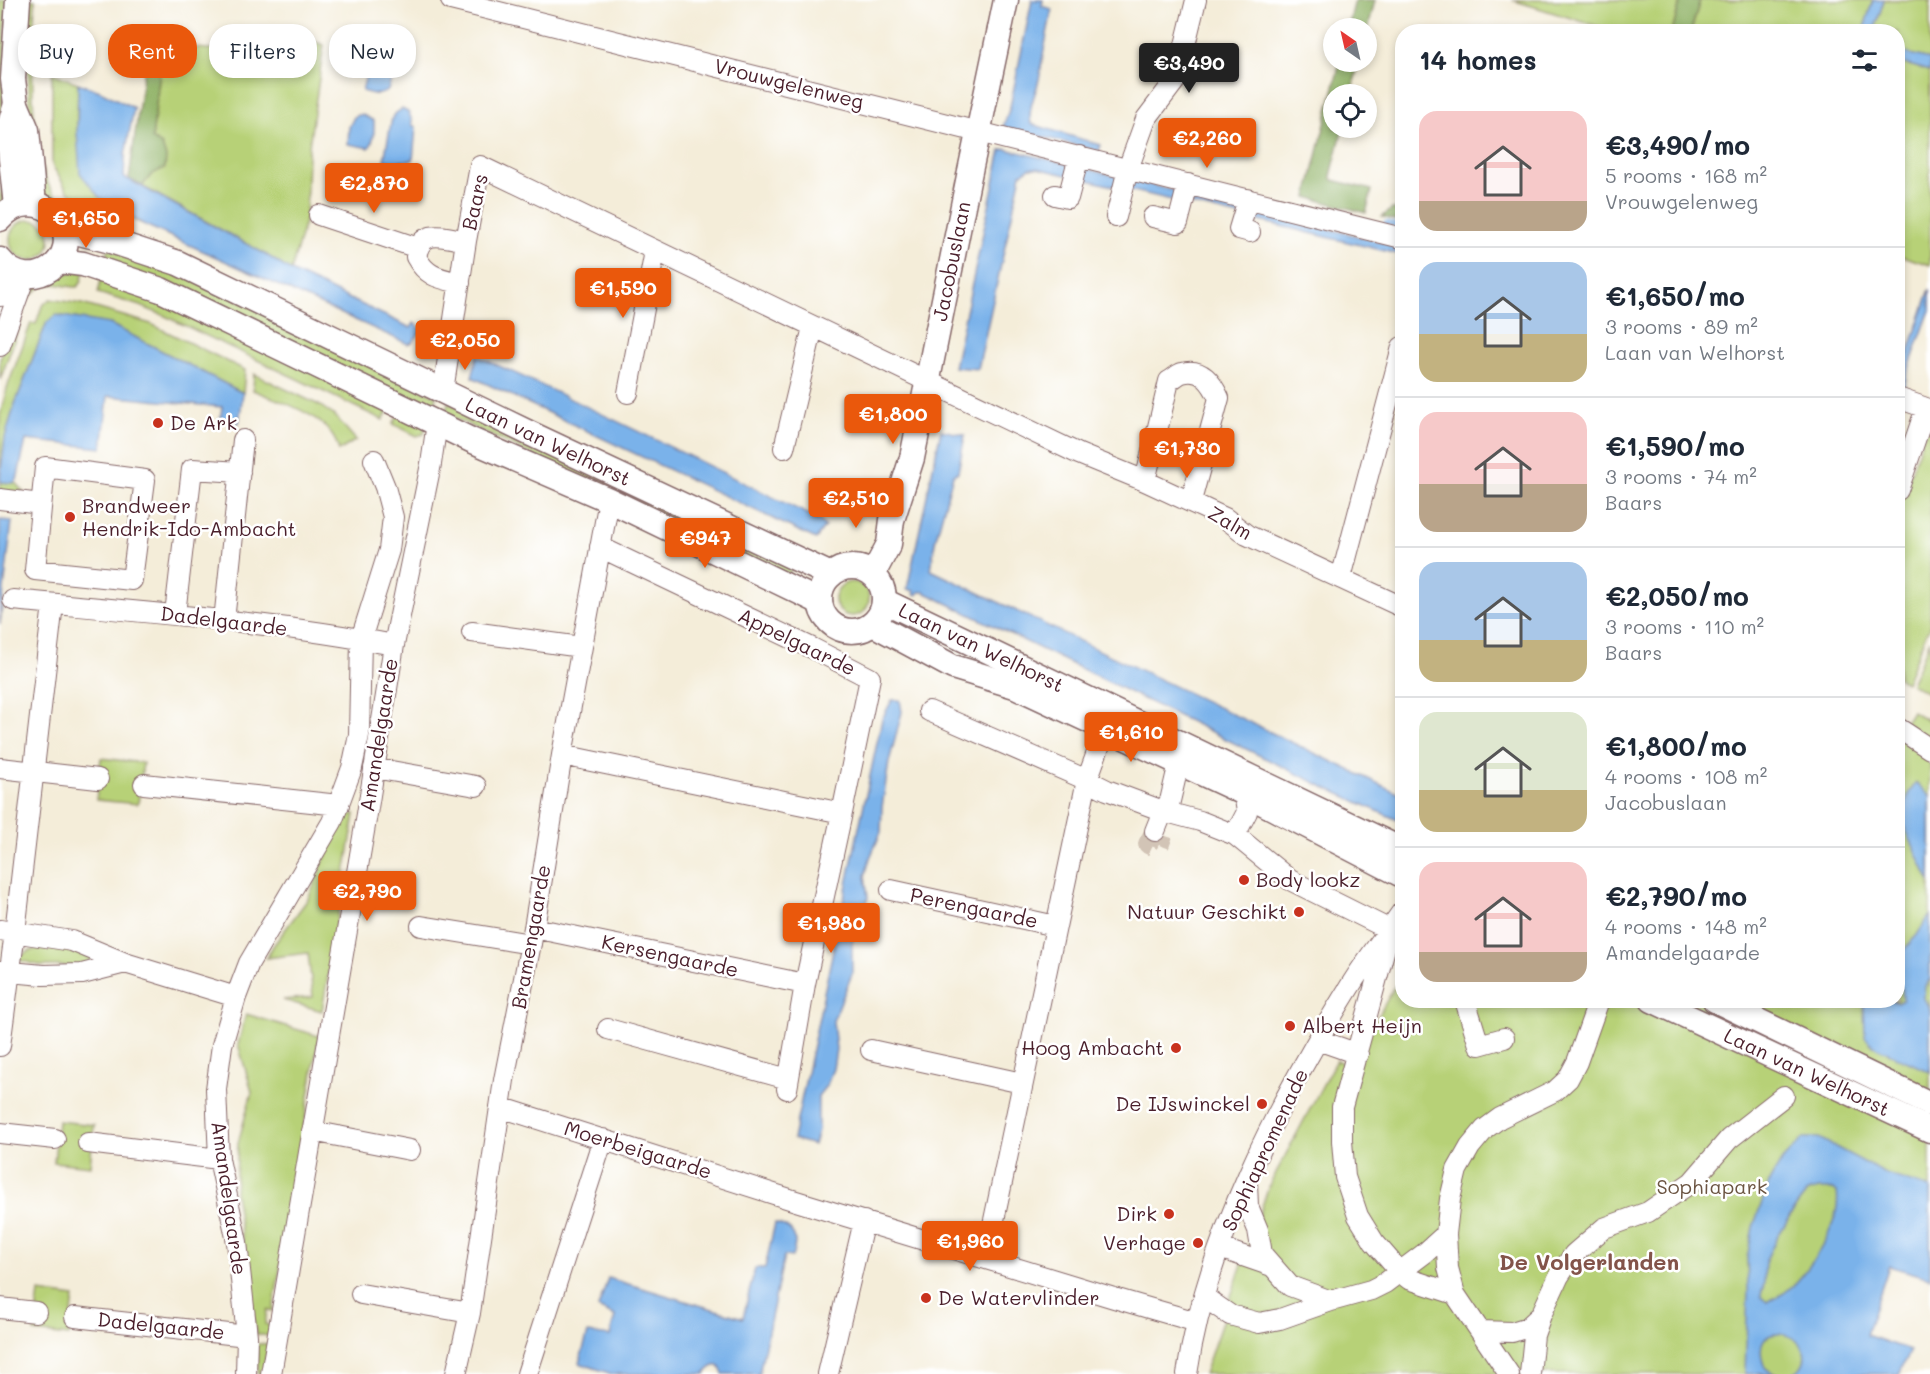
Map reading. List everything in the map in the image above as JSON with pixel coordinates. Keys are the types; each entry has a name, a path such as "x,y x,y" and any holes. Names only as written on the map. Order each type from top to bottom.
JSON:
{"main road":[{"path":"10,267 44,273 59,261 65,246 64,230 60,220 53,212 44,207 17,210 8,131 16,104 14,79 18,0"},
{"name":"Jacobuslaan","path":"864,571 889,544 892,520 912,458 1006,0"},
{"name":"Laan van Welhorst","path":"64,230 111,241 178,263 529,434 831,575"},
{"name":"Laan van Welhorst","path":"59,261 83,264 161,290 471,440 609,500 820,602"},
{"path":"840,569 864,571 883,589 884,602 880,614 873,624 860,630 840,629 829,621 822,609 820,602 822,588 831,575 840,569"},
{"name":"Laan van Welhorst","path":"884,602 1395,847"},
{"name":"Laan van Welhorst","path":"873,624 953,667 1015,686 1106,728 1185,766 1253,804 1395,872"},
{"name":"Laan van Welhorst","path":"1669,1008 1930,1130"},
{"name":"Laan van Welhorst","path":"1732,1008 1930,1104"}],"street":[{"name":"Vrouwgelenweg","path":"451,0 979,132 1076,166 1186,194 1247,214 1395,237"},
{"path":"1116,217 1125,179 1146,119 1177,78 1196,0"},
{"name":"Baars","path":"443,391 480,166 927,380"},
{"path":"1055,195 1068,198 1076,166"},
{"path":"1153,217 1178,224 1186,194"},
{"path":"319,215 418,248"},
{"path":"460,283 440,279 428,273 416,257 418,248 424,239 433,235 466,241"},
{"path":"628,393 655,251"},
{"path":"0,296 10,267"},
{"path":"0,346 10,267"},
{"path":"783,448 813,327"},
{"path":"1145,481 1169,381 1182,373 1197,373 1211,381 1219,398 1191,501"},
{"path":"1341,578 1395,374"},
{"name":"Zalm","path":"927,380 1079,454 1191,501 1225,518 1247,535 1395,604"},
{"path":"1905,400 1926,408 1905,470"},
{"name":"Amandelgaarde","path":"271,1374 394,645 431,464 437,423"},
{"path":"224,621 243,440"},
{"name":"Amandelgaarde","path":"246,1374 247,1336 237,1242 219,1159 216,1089 222,1045 249,963 332,822 352,768 359,735 361,639 389,550 393,517 385,487 374,460"},
{"path":"45,467 145,480 132,580 35,570 41,504 45,467"},
{"path":"176,614 192,469 240,472"},
{"path":"0,499 41,504"},
{"name":"Bramengaarde","path":"456,1374 470,1313 506,1069 532,936 581,647 609,500"},
{"path":"393,517 419,523"},
{"name":"Appelgaarde","path":"600,547 870,678 842,813"},
{"name":"Dadelgaarde","path":"14,600 176,614 394,645"},
{"path":"0,1046 8,931 33,771 53,604"},
{"path":"472,632 581,647"},
{"path":"929,711 1107,790 1235,835 1290,880 1390,930 1342,1107 1345,1177 1358,1216 1374,1242 1400,1272 1409,1279 1455,1294"},
{"name":"Perengaarde","path":"986,1258 1087,780 1106,728"},
{"path":"1905,732 1930,748"},
{"path":"562,755 842,813 805,984 787,1084 608,1029"},
{"path":"1159,833 1185,766"},
{"path":"0,768 98,779"},
{"path":"374,768 476,786"},
{"path":"144,784 339,805"},
{"path":"1235,835 1253,804"},
{"name":"Perengaarde","path":"891,890 1056,926"},
{"name":"Sophiapromenade","path":"1187,1374 1204,1297 1246,1180 1286,1096 1318,1040 1353,981 1395,922"},
{"name":"Kersengaarde","path":"421,926 532,936 805,984"},
{"path":"8,931 72,941 125,963 236,997"},
{"path":"4,972 82,974 125,963"},
{"path":"1467,1008 1479,1045 1504,1038"},
{"path":"1509,1374 1455,1294 1448,1268 1446,1233 1450,1199 1457,1170 1470,1147 1485,1130 1500,1118 1555,1091 1568,1079 1577,1062 1596,1008"},
{"path":"1318,1040 1358,1054"},
{"path":"871,1050 1022,1083"},
{"path":"1530,1374 1534,1335 1541,1315 1559,1276 1574,1254 1604,1228 1648,1212 1692,1182 1729,1139 1784,1096"},
{"name":"Moerbeigaarde","path":"500,1107 1197,1322"},
{"path":"312,1131 411,1150"},
{"path":"0,1133 55,1138"},
{"path":"527,1374 603,1139"},
{"path":"88,1143 219,1159"},
{"path":"1246,1180 1248,1206 1258,1230 1262,1254 1290,1286 1331,1301"},
{"path":"828,1374 864,1221"},
{"path":"1204,1297 1230,1315 1259,1323 1280,1319 1371,1290 1385,1283 1425,1253 1446,1233"},
{"path":"1220,1248 1272,1266"},
{"path":"361,1294 470,1313"},
{"path":"0,1308 36,1312"},
{"path":"1480,1331 1512,1332 1528,1327 1541,1315"},
{"name":"Dadelgaarde","path":"75,1317 247,1336"}],"green space":[{"path":"0,0 6,0 3,112 10,187 0,208 3,186 0,139"},
{"path":"30,0 35,0 34,24 29,24"},
{"path":"1355,0 1375,0 1371,18 1350,18"},
{"path":"1512,0 1681,0 1674,24 1590,24"},
{"path":"1681,0 1700,0 1693,24 1674,24"},
{"path":"1700,0 1873,0 1865,24 1693,24"},
{"path":"1884,0 1930,0 1930,59 1905,53 1905,24 1876,24"},
{"path":"317,43 324,45 308,153 306,218 291,271 265,254 142,186 152,174 152,139 159,78 197,78 197,48 209,49 209,78 317,78"},
{"path":"1905,64 1930,71 1930,265 1905,257"},
{"path":"1338,72 1356,72 1354,84 1335,84"},
{"path":"29,78 33,78 35,128 45,176 54,194 62,203 94,224 91,235 82,232 42,190 29,106"},
{"path":"52,78 65,78 78,83 77,133 100,198 143,224 113,212 95,213 67,190 52,165"},
{"path":"143,78 159,78 152,139 162,145 166,157 165,168 152,174 142,186 129,179"},
{"path":"1323,132 1323,138 1340,138 1331,176 1333,180 1372,190 1366,213 1307,197"},
{"path":"1392,209 1395,209 1395,220 1382,217"},
{"path":"30,220 38,221 44,226 49,232 49,248 44,254 38,259 30,260 22,259 16,254 11,248 10,240 11,232 16,226 22,221"},
{"path":"108,249 190,276 436,396 434,411 106,261"},
{"path":"84,271 81,283 77,287 45,285 25,300 32,287 43,280 64,273"},
{"path":"102,274 389,409 383,420 165,316 98,293"},
{"path":"50,299 82,304 151,324 245,370 243,393 110,324 47,322 15,404 5,437 0,478 0,415 7,388 31,323 36,324 42,306"},
{"path":"15,319 21,322 0,380 0,359"},
{"path":"254,374 319,405 335,416 356,440 339,451 334,439 316,419 253,390"},
{"path":"448,402 793,565 788,577 446,414"},
{"path":"399,414 425,427 424,434 417,436 393,424"},
{"path":"1930,418 1930,628 1906,682 1905,682 1905,489"},
{"path":"0,479 1,482 15,482 24,493 0,491"},
{"path":"852,582 864,587 869,599 864,611 852,616 840,611 835,599 840,587"},
{"path":"1930,640 1930,694 1911,684"},
{"path":"1912,711 1930,721 1930,739 1905,722"},
{"name":"Sophiapark","path":"1905,742 1930,757 1930,1275 1886,1263 1838,1374 1204,1374 1269,1186 1336,1060 1350,1067 1395,986 1395,1008 1905,1008"},
{"path":"101,758 143,763 138,804 96,800"},
{"path":"343,814 355,814 322,1011 283,1000 313,997 308,953 266,958 308,899"},
{"path":"36,949 75,949 97,960 92,966 42,966 19,960 18,957"},
{"path":"246,1014 319,1036 273,1311 267,1310 265,1324 271,1326 268,1336 256,1334 235,1192 238,1143 252,1092 238,1044"},
{"path":"58,1121 94,1125 90,1166 54,1162"},
{"path":"39,1292 74,1297 69,1336 34,1332"},
{"path":"257,1344 268,1344 263,1374 258,1374"}],"water":[{"path":"1032,0 1043,0 1042,6 1052,9 1032,105 1031,124 1101,145 1099,151 1003,127 1010,107"},
{"path":"1873,0 1884,0 1876,24 1865,24"},
{"path":"1905,53 1930,59 1930,71 1905,64"},
{"path":"365,78 391,78 388,90 385,92 373,94 362,91"},
{"path":"78,83 134,108 125,155 124,177 265,254 291,271 411,328 414,323 422,330 413,342 408,344 143,224 100,198 80,173 77,133"},
{"path":"402,109 408,112 412,125 416,127 413,160 393,162 384,160 392,118"},
{"path":"361,114 374,121 373,138 369,148 348,144 349,127 354,117"},
{"path":"1006,149 1395,245 1395,253 1030,168 1021,174 978,369 954,367 1001,150"},
{"path":"1930,289 1930,310 1905,384 1905,362"},
{"path":"57,315 110,324 243,393 239,423 220,421 222,407 108,396 102,448 26,440 17,480 13,483 1,482 5,437 15,404 47,322"},
{"path":"477,356 605,415 818,519 825,526 816,539 472,377"},
{"path":"941,430 965,435 958,472 953,475 935,542 931,570 1395,792 1395,819 1324,787 924,592 919,592 917,595 914,591 907,589"},
{"path":"0,520 12,521 0,624"},
{"path":"892,700 900,700 902,712 889,762 882,807 881,832 865,876 868,897 864,915 856,926 852,945 852,974 833,1021 836,1049 833,1069 826,1086 818,1096 818,1130 814,1145 793,1139 882,719"},
{"path":"1916,783 1930,796 1930,882 1905,828 1908,794"},
{"path":"1930,915 1930,979 1925,986 1924,998 1930,1010 1930,1072 1873,1046 1865,1037 1864,1008 1905,1008 1905,948"},
{"path":"1804,1138 1819,1138 1886,1174 1930,1188 1930,1278 1889,1266 1866,1335 1910,1350 1899,1374 1791,1374 1802,1365 1804,1351 1790,1337 1780,1334 1771,1335 1764,1341 1761,1352 1765,1368 1775,1374 1745,1374 1747,1258 1753,1227 1770,1180 1782,1160","holes":["1833,1189 1837,1192 1834,1218 1829,1233 1813,1261 1793,1285 1767,1302 1761,1297 1765,1264 1784,1225 1810,1191"]},
{"path":"775,1223 791,1231 795,1244 792,1257 784,1256 759,1374 723,1374 717,1366 711,1367 705,1374 612,1374 579,1363 588,1333 610,1336 615,1316 598,1308 608,1278 743,1318 755,1268 765,1268"}],"waterway":[{"path":"1386,223 1395,225"}],"tunnel":[{"path":"1155,831 1148,844 1158,849 1163,835"}],"place":[{"name":"De Ark","path":"158,423"},
{"name":"Brandweer Hendrik-Ido-Ambacht","path":"70,517"},
{"name":"Body lookz","path":"1244,880"},
{"name":"Natuur Geschikt","path":"1299,912"},
{"name":"Albert Heijn","path":"1290,1026"},
{"name":"Hoog Ambacht","path":"1176,1048"},
{"name":"De IJswinckel","path":"1262,1104"},
{"name":"Dirk","path":"1169,1214"},
{"name":"Verhage","path":"1198,1243"},
{"name":"De Watervlinder","path":"926,1298"}],"district":[{"name":"De Volgerlanden","path":"1589,1262"}]}
